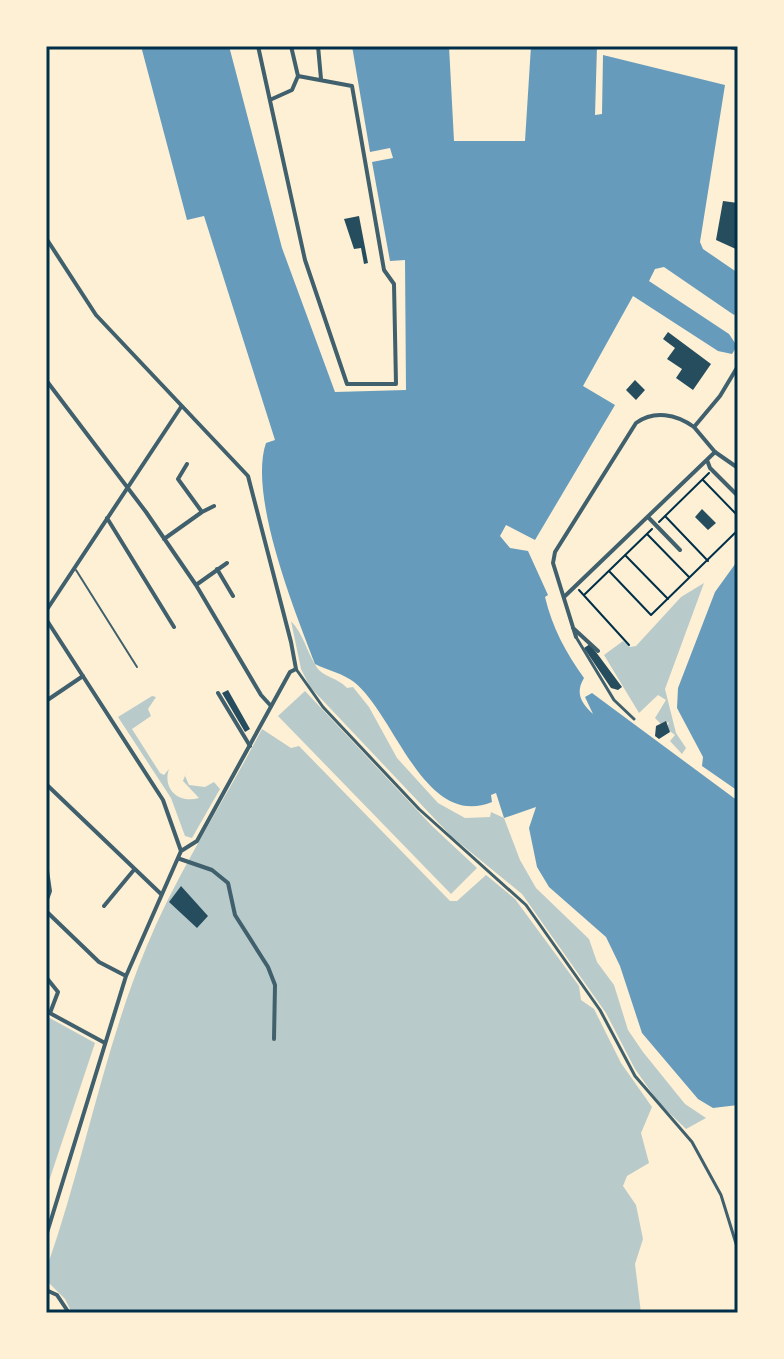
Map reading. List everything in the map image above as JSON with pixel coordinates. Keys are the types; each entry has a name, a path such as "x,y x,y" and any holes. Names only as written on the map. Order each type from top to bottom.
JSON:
{"street":[{"path":"258,46 305,260 347,384 396,384 394,284 384,270 352,86 298,76"},
{"path":"272,99 292,90 298,76 291,46"},
{"path":"318,46 321,79"},
{"path":"727,46 738,49"},
{"path":"46,238 96,315 243,470 250,483 296,669 323,707 428,818 519,896 600,1010 635,1076 692,1142 721,1195 738,1250"},
{"path":"694,427 720,396 738,366"},
{"path":"46,380 128,486 196,585 261,695 272,706"},
{"path":"46,611 181,407"},
{"path":"634,719 614,700 576,637 553,563 555,552 633,427 643,418 662,415 682,419 694,427 715,452 738,468"},
{"path":"564,597 715,452"},
{"path":"707,460 738,496"},
{"path":"187,464 178,479 202,512"},
{"path":"164,539 214,506"},
{"path":"648,517 680,550"},
{"path":"107,518 174,627"},
{"path":"196,585 227,563"},
{"path":"217,569 233,596"},
{"path":"46,619 163,800 181,851 126,976 46,1236"},
{"path":"573,628 598,651"},
{"path":"181,851 197,841 290,672 296,669"},
{"path":"46,700 83,676"},
{"path":"46,691 46,700"},
{"path":"218,693 250,746"},
{"path":"46,784 133,871 161,894"},
{"path":"180,859 212,870 228,883 235,915 268,967 275,985 274,1039"},
{"path":"46,864 50,891 46,902"},
{"path":"104,906 133,871"},
{"path":"46,911 94,958 126,976"},
{"path":"46,977 58,992 48,1012 105,1043"},
{"path":"46,1290 57,1295 69,1313"}],"lane":[{"path":"75,567 137,667"}],"path":[{"path":"584,595 702,479 715,471"},
{"path":"702,479 738,516"},
{"path":"665,516 708,561"},
{"path":"609,571 651,615 738,530"},
{"path":"647,534 690,578"},
{"path":"625,554 668,599"},
{"path":"575,586 629,645"}],"shaded area":[{"path":"704,583 665,689 676,733 686,748 682,754 670,741 675,735 667,729 669,722 662,725 655,718 666,700 658,695 639,713 604,655 623,641 630,647 636,646 681,597"},
{"path":"291,621 319,670 347,688 353,687 369,707 397,758 438,803 465,818 490,817 491,812 504,818 520,860 536,888 589,939 597,962 614,985 628,1030 685,1104 706,1118 686,1129 659,1103 635,1069 606,1013 522,894 451,836 310,687 301,669"},
{"path":"305,691 432,826 477,868 451,894 278,716"},
{"path":"152,696 156,697 148,709 151,716 132,729 160,773 164,775 169,769 170,789 185,799 199,798 183,781 189,765 185,776 189,785 205,787 214,782 220,789 192,838 185,836 171,798 118,717"},
{"path":"262,729 291,748 299,746 450,901 457,901 486,875 515,899 579,986 581,1000 594,1009 621,1063 652,1107 641,1133 649,1163 627,1176 623,1186 636,1205 643,1239 635,1264 641,1313 72,1313 65,1299 46,1280 47,1267 118,1027 146,948 186,865"},
{"path":"46,1016 95,1043 46,1190"}],"water":[{"path":"141,46 229,46 282,248 335,392 406,390 405,260 390,261 372,162 393,158 390,148 370,152 352,46 449,46 454,141 525,141 531,46 597,46 595,115 602,114 603,55 725,85 700,242 703,249 738,273 738,309 734,315 664,267 655,269 649,281 729,334 737,346 732,354 718,351 633,296 583,386 615,405 535,540 506,525 500,536 510,548 528,551 548,595 545,597 556,629 584,678 580,693 589,710 593,714 585,697 592,693 738,801 738,1105 713,1108 698,1099 642,1033 620,966 606,937 549,887 537,867 529,828 536,807 504,818 496,793 491,795 492,802 468,806 448,800 429,785 369,697 354,682 315,664 286,585 268,522 262,465 266,443 275,440 204,216 187,220"},
{"path":"738,560 738,791 702,766 703,757 677,708 678,688 715,592"}],"building":[{"path":"723,201 738,203 738,250 716,240"},
{"path":"359,216 368,263 364,264 361,248 354,249 344,219"},
{"path":"668,332 711,364 693,390 676,378 682,369 667,359 675,348 663,339"},
{"path":"635,380 645,390 636,400 626,390"},
{"path":"702,509 716,523 708,530 695,517"},
{"path":"590,644 622,687 618,690 611,688 584,648"},
{"path":"228,690 250,729 245,732 222,693"},
{"path":"666,721 670,732 659,739 655,736 656,726"},
{"path":"181,886 208,916 197,928 169,902"}]}
